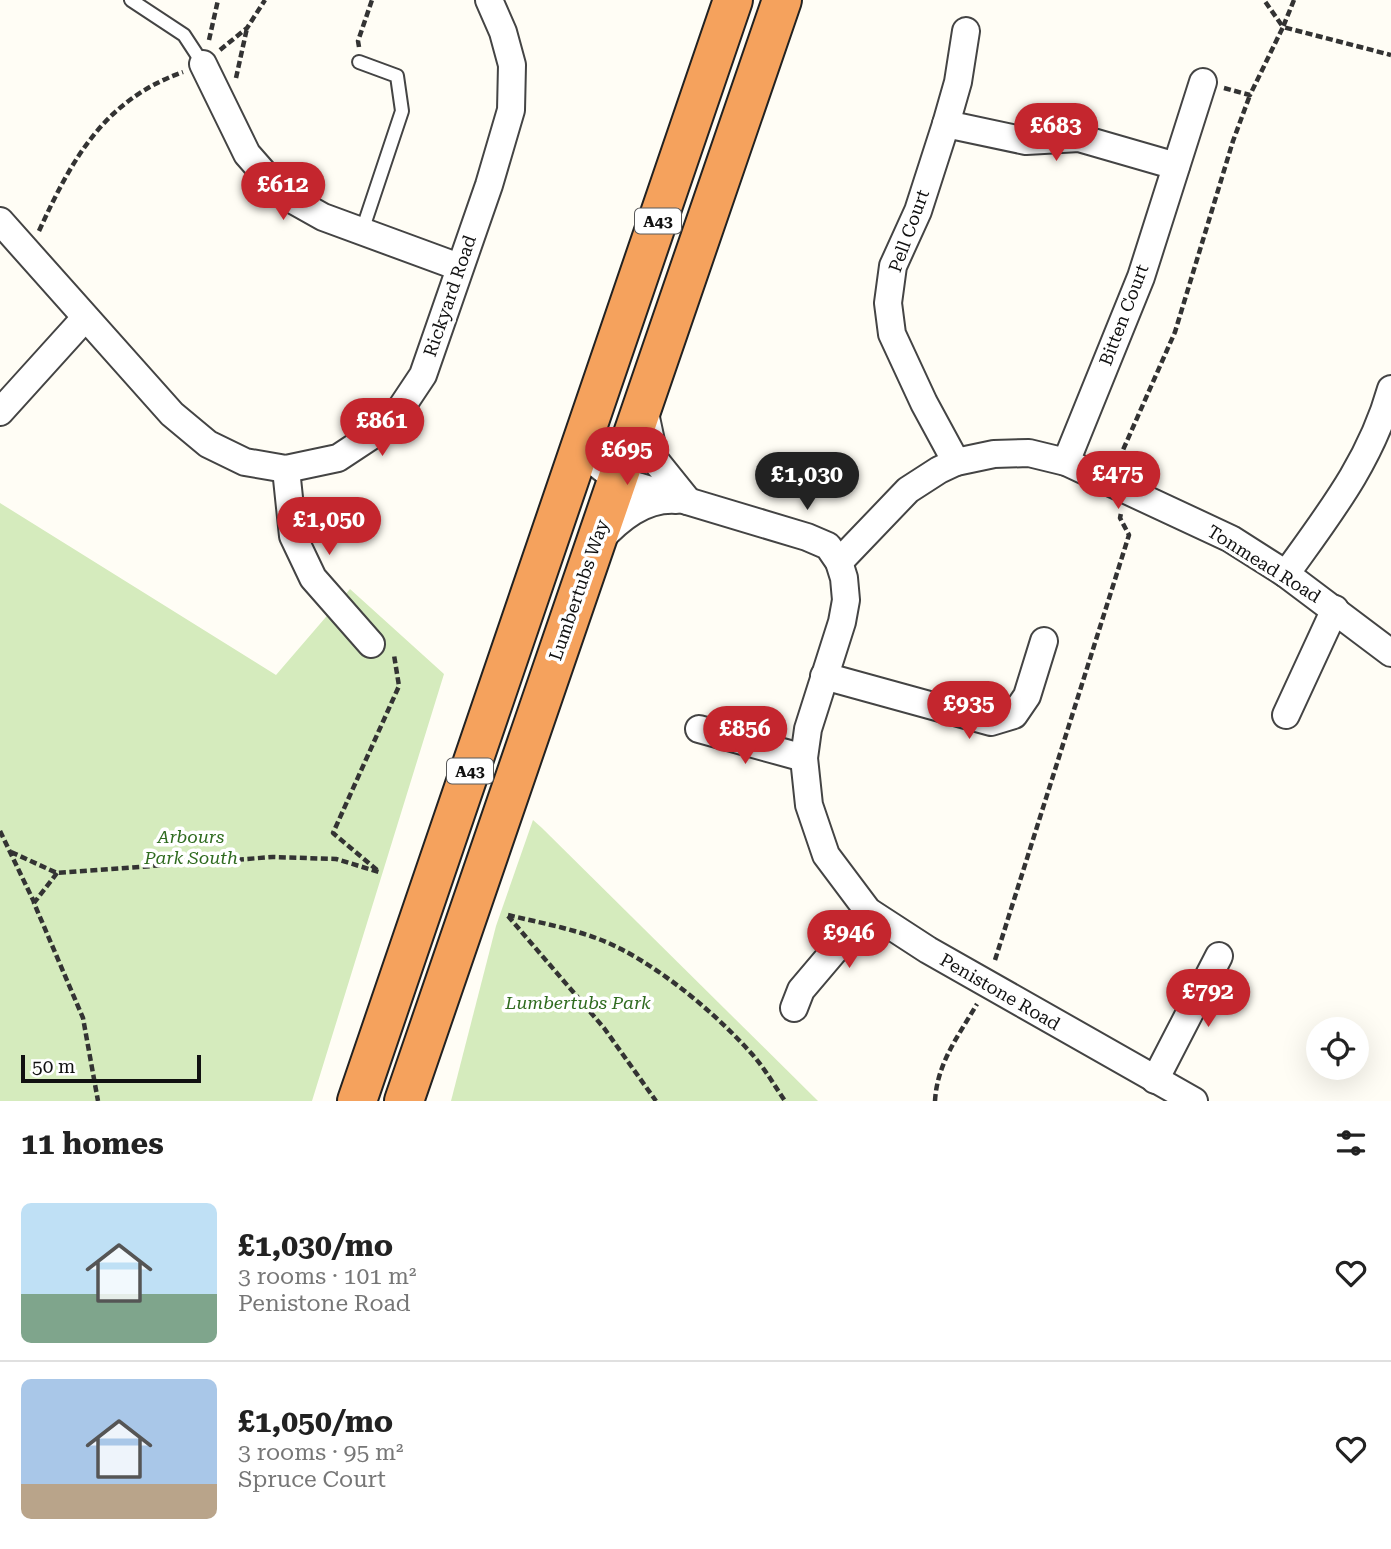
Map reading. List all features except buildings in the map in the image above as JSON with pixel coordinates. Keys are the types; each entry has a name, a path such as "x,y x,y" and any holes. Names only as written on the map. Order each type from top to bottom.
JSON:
{"highway":[{"name":"A43","path":"357,1101 733,0"},
{"name":"Lumbertubs Way","path":"404,1101 782,0"}],"street":[{"name":"Rickyard Road","path":"0,221 172,414 208,444 245,462 286,468 338,458 391,423 423,375 489,185 511,110 512,65 503,32 489,0"},
{"name":"Pell Court","path":"956,462 924,403 892,334 888,303 893,266 918,211 946,124 958,82 966,31"},
{"path":"203,64 247,154 282,194 323,217 459,267"},
{"name":"Bitten Court","path":"1066,462 1141,277 1203,82"},
{"path":"946,124 1026,141 1079,138 1175,166"},
{"path":"0,412 85,318"},
{"path":"1286,574 1346,490 1382,424 1391,389"},
{"path":"643,402 655,460 688,501"},
{"path":"583,442 591,458 617,480 807,537 828,546 839,562"},
{"name":"Tonmead Road","path":"839,562 908,490 956,462 994,454 1029,453 1066,462 1231,539 1286,574 1391,653"},
{"path":"286,468 293,536 313,578 371,644"},
{"path":"595,545 615,524 638,508 666,499 688,501"},
{"name":"Penistone Road","path":"839,562 846,600 842,622 808,729 804,758 809,805 826,855 868,911 928,950 1194,1101"},
{"path":"1286,715 1335,609"},
{"path":"824,677 991,722 1014,715 1027,696 1044,641"},
{"path":"699,729 804,758"},
{"path":"794,1008 801,990 868,911"},
{"path":"1156,1080 1219,956"}],"lane":[{"path":"131,0 184,35 203,64"},
{"path":"359,62 397,76 402,111 362,232"}],"path":[{"path":"203,64 218,0"},
{"path":"29,254 61,184 85,142 116,110 159,80 203,64 247,27 265,0"},
{"path":"359,62 358,41 372,0"},
{"path":"1264,0 1283,27 1391,55"},
{"path":"935,1101 943,1060 987,984 1129,535 1119,518 1119,486 1175,332 1229,153 1250,95 1294,0"},
{"path":"229,116 247,27"},
{"path":"1203,82 1250,95"},
{"path":"11,852 57,873 273,857 336,859 379,872 333,833 399,687 394,655 371,644"},
{"path":"0,831 83,1018 99,1101"},
{"path":"34,903 57,873"},
{"path":"656,1101 604,1028 508,915 576,932 620,948 656,972 706,1009 743,1045 785,1101"}],"green space":[{"name":"Arbours Park South","path":"0,503 276,675 350,589 444,674 312,1101 0,1101"},
{"name":"Lumbertubs Park","path":"533,820 818,1101 451,1101 496,926"}]}
